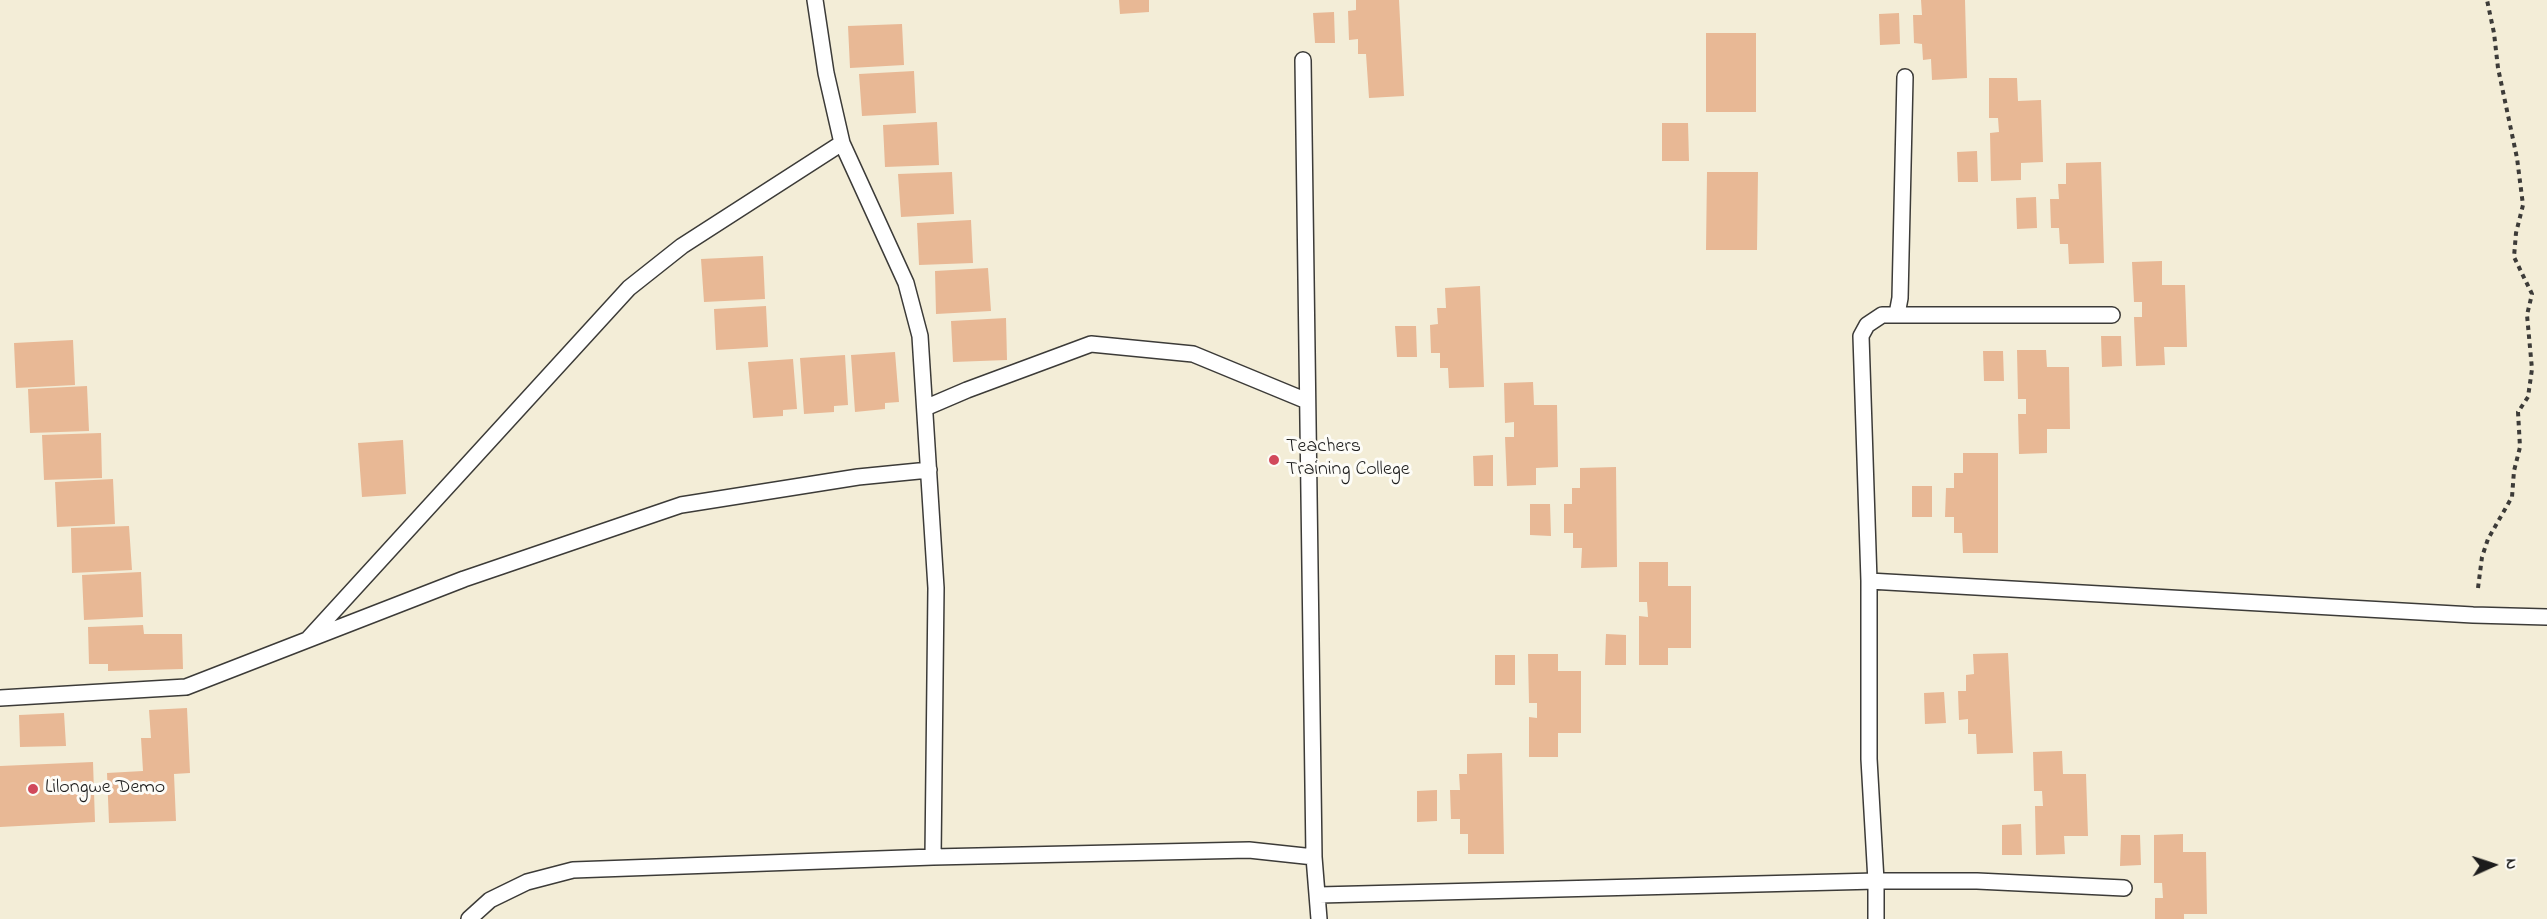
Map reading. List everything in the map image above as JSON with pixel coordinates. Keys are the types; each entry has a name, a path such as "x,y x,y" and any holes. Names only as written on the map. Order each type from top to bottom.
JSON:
{"lane":[{"path":"815,0 826,73 842,143 906,284 920,336 936,588 933,857"},
{"path":"1303,60 1314,857 1319,895 1319,919"},
{"path":"1897,314 1900,298 1905,77"},
{"path":"307,640 629,288 682,246 842,143"},
{"path":"1876,919 1869,759 1869,580 1861,336 1867,325 1882,315 2112,315"},
{"path":"925,408 966,390 1091,344 1193,354 1307,401"},
{"path":"0,698 186,687 464,579 681,505 858,477 929,470"},
{"path":"1869,580 2473,615 2547,617"},
{"path":"469,919 490,900 527,882 573,870 933,857 1249,850 1314,857"},
{"path":"1319,895 1876,881 1977,881 2124,888"}],"path":[{"path":"2473,615 2482,557 2488,538 2512,497 2514,471 2520,447 2518,412 2528,397 2532,369 2527,315 2532,294 2514,257 2516,233 2523,205 2517,158 2498,68 2487,0"}],"building":[{"path":"1119,0 1149,0 1149,12 1120,14"},
{"path":"1356,0 1399,0 1404,96 1369,98 1366,54 1358,54 1358,39 1349,40 1348,11 1356,10"},
{"path":"1921,0 1965,0 1967,78 1932,80 1931,59 1923,60 1922,44 1914,43 1913,15 1922,15"},
{"path":"1334,12 1335,43 1315,43 1313,13"},
{"path":"1899,13 1900,44 1880,45 1879,14"},
{"path":"902,24 904,65 850,68 848,26"},
{"path":"1706,33 1756,33 1756,112 1706,112"},
{"path":"914,71 916,113 862,116 859,74"},
{"path":"1989,78 2017,78 2018,101 2041,100 2043,162 2021,163 2021,180 1991,181 1990,133 1999,132 1998,118 1989,118"},
{"path":"937,122 939,165 885,167 883,125"},
{"path":"1662,123 1688,123 1689,161 1662,161"},
{"path":"1977,151 1978,182 1958,182 1957,152"},
{"path":"2101,162 2104,263 2069,264 2068,244 2060,244 2059,228 2051,228 2050,199 2059,199 2058,184 2066,184 2066,163"},
{"path":"952,172 954,214 901,217 898,174"},
{"path":"1707,172 1758,172 1757,250 1706,250"},
{"path":"2036,197 2037,228 2017,229 2016,198"},
{"path":"971,220 973,263 919,265 917,223"},
{"path":"763,256 765,299 704,302 701,259"},
{"path":"2162,261 2162,285 2185,285 2187,347 2164,347 2165,365 2136,366 2134,317 2142,317 2142,302 2134,302 2132,262"},
{"path":"988,268 991,311 936,314 935,271"},
{"path":"1480,286 1484,387 1449,388 1448,368 1440,368 1440,353 1431,353 1430,325 1438,324 1437,308 1446,308 1445,288"},
{"path":"766,306 768,347 716,350 714,309"},
{"path":"1006,318 1007,360 953,362 951,321"},
{"path":"1395,326 1416,326 1417,357 1397,357"},
{"path":"2101,336 2121,336 2122,366 2102,367"},
{"path":"73,340 75,385 16,388 14,343"},
{"path":"2017,350 2046,350 2047,367 2069,367 2070,429 2047,429 2047,453 2019,454 2018,414 2026,414 2026,399 2018,399"},
{"path":"1983,351 2003,351 2004,381 1984,381"},
{"path":"895,352 899,402 885,403 885,409 855,412 851,355"},
{"path":"845,355 848,405 834,406 834,412 804,414 800,358"},
{"path":"793,359 797,409 783,410 783,416 753,418 748,362"},
{"path":"1533,382 1534,405 1557,405 1558,467 1536,468 1536,485 1507,486 1505,437 1514,437 1514,422 1505,423 1504,383"},
{"path":"87,386 89,431 30,433 28,389"},
{"path":"101,433 102,478 44,480 42,435"},
{"path":"403,440 406,494 362,497 358,443"},
{"path":"1963,453 1998,453 1998,553 1963,553 1962,533 1954,533 1954,517 1945,517 1946,488 1954,488 1954,473 1963,473"},
{"path":"1493,455 1493,486 1474,486 1473,456"},
{"path":"1616,467 1617,567 1581,568 1582,548 1573,548 1573,533 1564,533 1564,504 1572,504 1572,488 1580,488 1580,468"},
{"path":"113,479 115,524 57,527 55,482"},
{"path":"1912,486 1932,486 1932,517 1912,517"},
{"path":"1530,504 1550,504 1551,536 1530,535"},
{"path":"129,526 132,570 72,573 71,528"},
{"path":"1639,562 1668,562 1668,586 1691,586 1691,648 1668,648 1668,665 1639,665 1639,616 1648,617 1647,602 1639,602"},
{"path":"141,572 143,617 84,620 82,575"},
{"path":"143,625 144,634 182,634 183,669 108,671 108,664 89,664 88,627"},
{"path":"1606,634 1626,635 1626,665 1605,665"},
{"path":"2008,653 2013,753 1977,754 1976,734 1968,734 1968,719 1959,720 1958,691 1966,691 1966,675 1974,674 1973,654"},
{"path":"1528,654 1558,654 1558,671 1581,671 1581,733 1558,733 1558,757 1529,757 1529,717 1537,718 1537,703 1529,703"},
{"path":"1495,655 1515,655 1515,685 1495,685"},
{"path":"1944,692 1946,723 1925,724 1924,693"},
{"path":"187,708 190,773 174,774 176,821 109,823 107,773 143,771 141,738 151,738 149,710"},
{"path":"64,713 66,746 20,747 19,715"},
{"path":"2062,751 2063,774 2086,774 2088,836 2064,836 2065,854 2036,855 2035,806 2043,806 2042,791 2034,791 2033,752"},
{"path":"1502,753 1504,854 1468,854 1468,834 1460,834 1460,819 1451,819 1450,790 1460,790 1459,774 1467,774 1467,754"},
{"path":"93,762 95,822 0,827 0,766"},
{"path":"1437,790 1437,821 1417,822 1417,791"},
{"path":"2021,824 2022,855 2002,855 2002,825"},
{"path":"2183,834 2183,852 2206,852 2207,914 2184,914 2184,919 2155,919 2155,898 2163,898 2162,883 2154,883 2154,835"},
{"path":"2121,835 2140,835 2141,865 2120,866"}],"place":[{"name":"Teachers Training College","path":"1274,460"},
{"name":"Lilongwe Demo","path":"33,789"}]}
